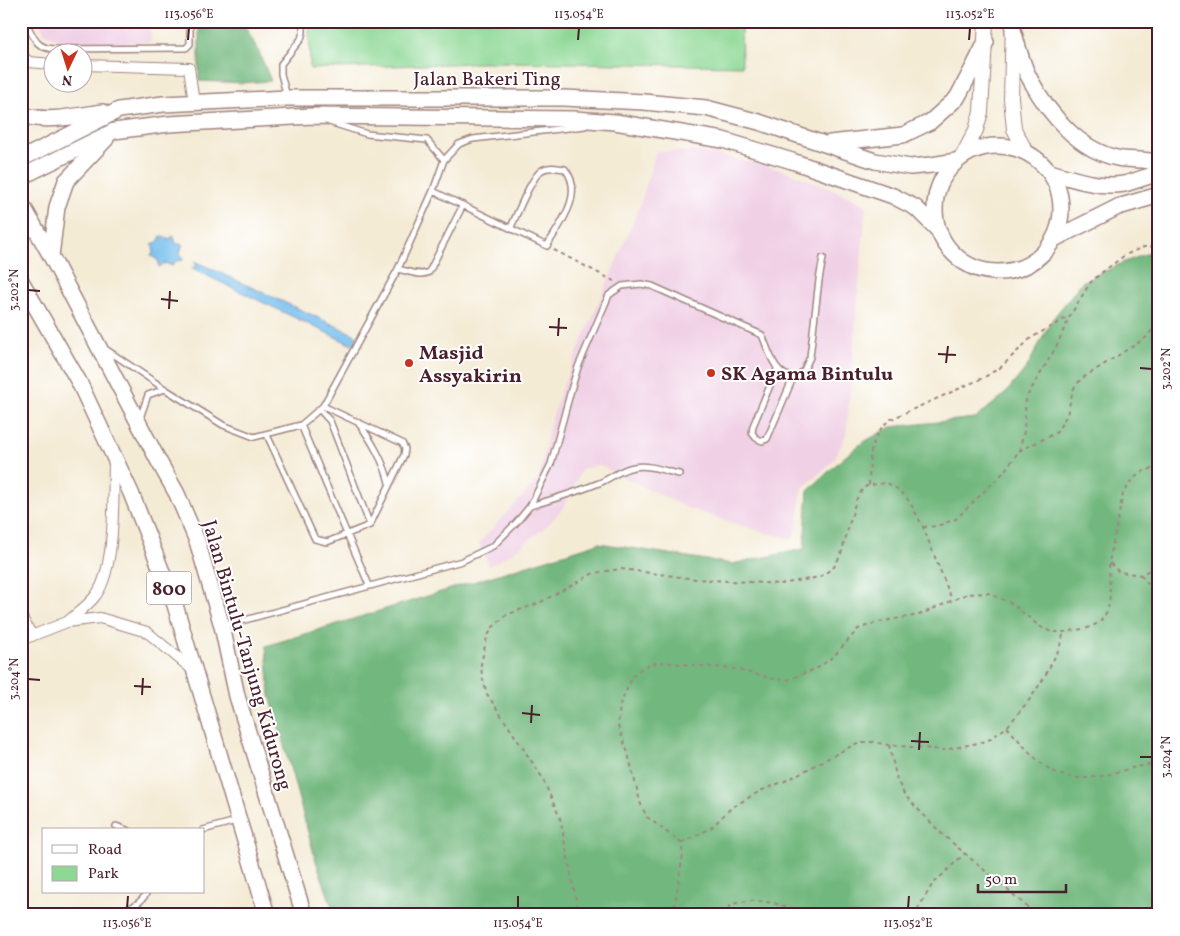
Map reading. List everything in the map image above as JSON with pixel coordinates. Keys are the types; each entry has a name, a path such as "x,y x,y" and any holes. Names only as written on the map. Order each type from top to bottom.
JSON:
{"main road":[{"path":"960,158 978,148 994,146 1011,147 1026,152 1050,172 1058,188 1062,205 1060,222 1054,238 1042,255 1024,267 1003,272 982,271 962,262 947,248 937,229 934,211 936,192 944,175 960,158 976,130 981,112 986,21"},
{"path":"1013,26 1010,98 1014,129 1026,152"},
{"path":"1013,26 1030,80 1053,115 1082,144 1117,158 1152,160 1159,163"},
{"path":"824,144 903,136 930,122 957,98 986,42"},
{"name":"Jalan Bakeri Ting","path":"21,159 119,110 164,104 287,98 564,98 644,102 706,108 759,122 875,161 910,167 932,166 960,158"},
{"path":"21,115 36,120 58,119 119,110"},
{"name":"Jalan Bakeri Ting","path":"21,176 114,131 170,124 312,116 575,119 615,122 723,140 792,161 893,196 916,208 937,229"},
{"path":"51,256 57,207 66,181 114,131"},
{"path":"1050,172 1078,181 1106,184 1124,184 1159,173"},
{"path":"1054,238 1118,207 1159,195"},
{"name":"Jalan Bintulu-Tanjung Kidurong","path":"21,204 51,256 95,343 177,494 197,541 222,626 237,696 304,915"},
{"name":"800","path":"21,281 78,382 114,457 131,493 175,605 267,915"}],"street":[{"path":"21,55 29,62 42,63"},
{"path":"92,64 189,68 194,102"},
{"path":"67,622 96,596 105,576 112,516 114,457"},
{"path":"21,616 32,636"},
{"path":"21,640 67,622 100,618 147,632 195,672"}],"lane":[{"path":"26,21 38,44 46,48 188,47 190,44 190,21"},
{"path":"287,98 281,74 281,64 301,38 304,32 303,21"},
{"path":"312,116 367,134 427,140 444,160"},
{"path":"95,343 118,356 223,426 254,436 267,435 301,425 321,408 398,269 433,191 444,160 459,144 473,139 615,122"},
{"path":"433,191 547,246 570,205 572,197 573,185 565,169 549,168 541,171 534,178 511,227"},
{"path":"398,269 421,274 430,272 463,205"},
{"path":"777,369 753,426 752,434 762,441 767,439 793,378 797,377 804,370 810,357 823,258"},
{"path":"222,626 462,561 493,546 516,524 530,506 551,464 570,390 578,368 609,295 622,286 642,284 652,286 762,335 777,369 793,378"},
{"path":"138,423 148,395 165,389"},
{"path":"267,435 316,539 327,542 370,525 404,455 405,449 402,443 321,408"},
{"path":"321,408 330,421 370,525"},
{"path":"358,423 367,434 388,475 389,484"},
{"path":"301,425 370,585"},
{"path":"530,506 581,490 607,480 622,469 635,466 645,466 679,474"},
{"path":"205,829 239,820"},
{"path":"116,826 122,828"},
{"path":"109,915 136,906 144,899 146,894"}],"path":[{"path":"547,246 622,286"},
{"path":"922,527 937,526 956,519 1003,473 1019,451 1024,432 1026,398 1056,348 1070,316 1090,283 1131,252 1144,247 1159,246"},
{"path":"869,485 870,452 880,429 889,420 983,378 1001,367 1031,338 1070,316"},
{"path":"1019,451 1056,433 1067,415 1073,390 1081,378 1147,336 1159,320"},
{"path":"673,915 684,854 682,843 647,817 641,805 627,750 618,726 620,704 633,676 643,667 659,662 735,669 774,679 788,680 818,668 834,656 858,629 878,622 919,615 966,594 988,593 1011,603 1039,626 1051,632 1088,628 1100,622 1108,610 1110,595 1109,562 1123,494 1131,481 1141,472 1159,467"},
{"path":"579,915 560,818 542,777 487,694 481,664 487,637 492,626 506,615 539,603 594,573 621,569 696,579 781,584 820,577 834,567 841,554 856,500 863,488 869,485 887,483 899,490 910,502 952,600"},
{"path":"1109,562 1119,572 1141,574 1159,564"},
{"path":"1141,574 1159,598"},
{"path":"682,843 711,828 731,808 752,796 859,742 944,750 987,741 1007,727 1030,699 1044,678 1059,649 1064,632"},
{"path":"1007,727 1044,766 1054,772 1075,778 1096,778 1134,768 1159,764"},
{"path":"888,745 904,794 942,834 1038,915"},
{"path":"912,915 916,912 932,885 965,853"},
{"path":"724,915 730,905 742,901 786,906 801,915"}],"shaded area":[{"path":"38,21 150,21 151,42 63,42 44,32"},
{"name":"SK Agama Bintulu","path":"656,151 702,152 756,163 788,172 828,187 866,205 846,435 834,460 802,489 798,521 793,540 687,508 599,465 582,469 563,508 548,525 512,553 489,566 479,543 539,479 548,432 560,393 640,206"}],"green space":[{"path":"199,21 242,21 259,52 271,81 242,83 199,81"},
{"path":"309,21 741,21 742,66 504,62 310,69"},
{"path":"1159,249 1159,915 335,915 316,861 270,695 266,646 599,543 732,564 804,549 808,491 842,459 862,443 891,427 976,418 1005,394 1027,367 1052,320 1082,282 1122,263"}],"water":[{"path":"161,236 168,239 174,236 176,244 183,244 180,252 183,260 175,261 172,266 165,263 159,267 158,260 151,256 154,251 152,244 158,242"},
{"path":"194,261 358,336 352,345 191,268 197,267"}],"place":[{"name":"Masjid Assyakirin","path":"409,363"},
{"name":"SK Agama Bintulu","path":"711,373"}]}
